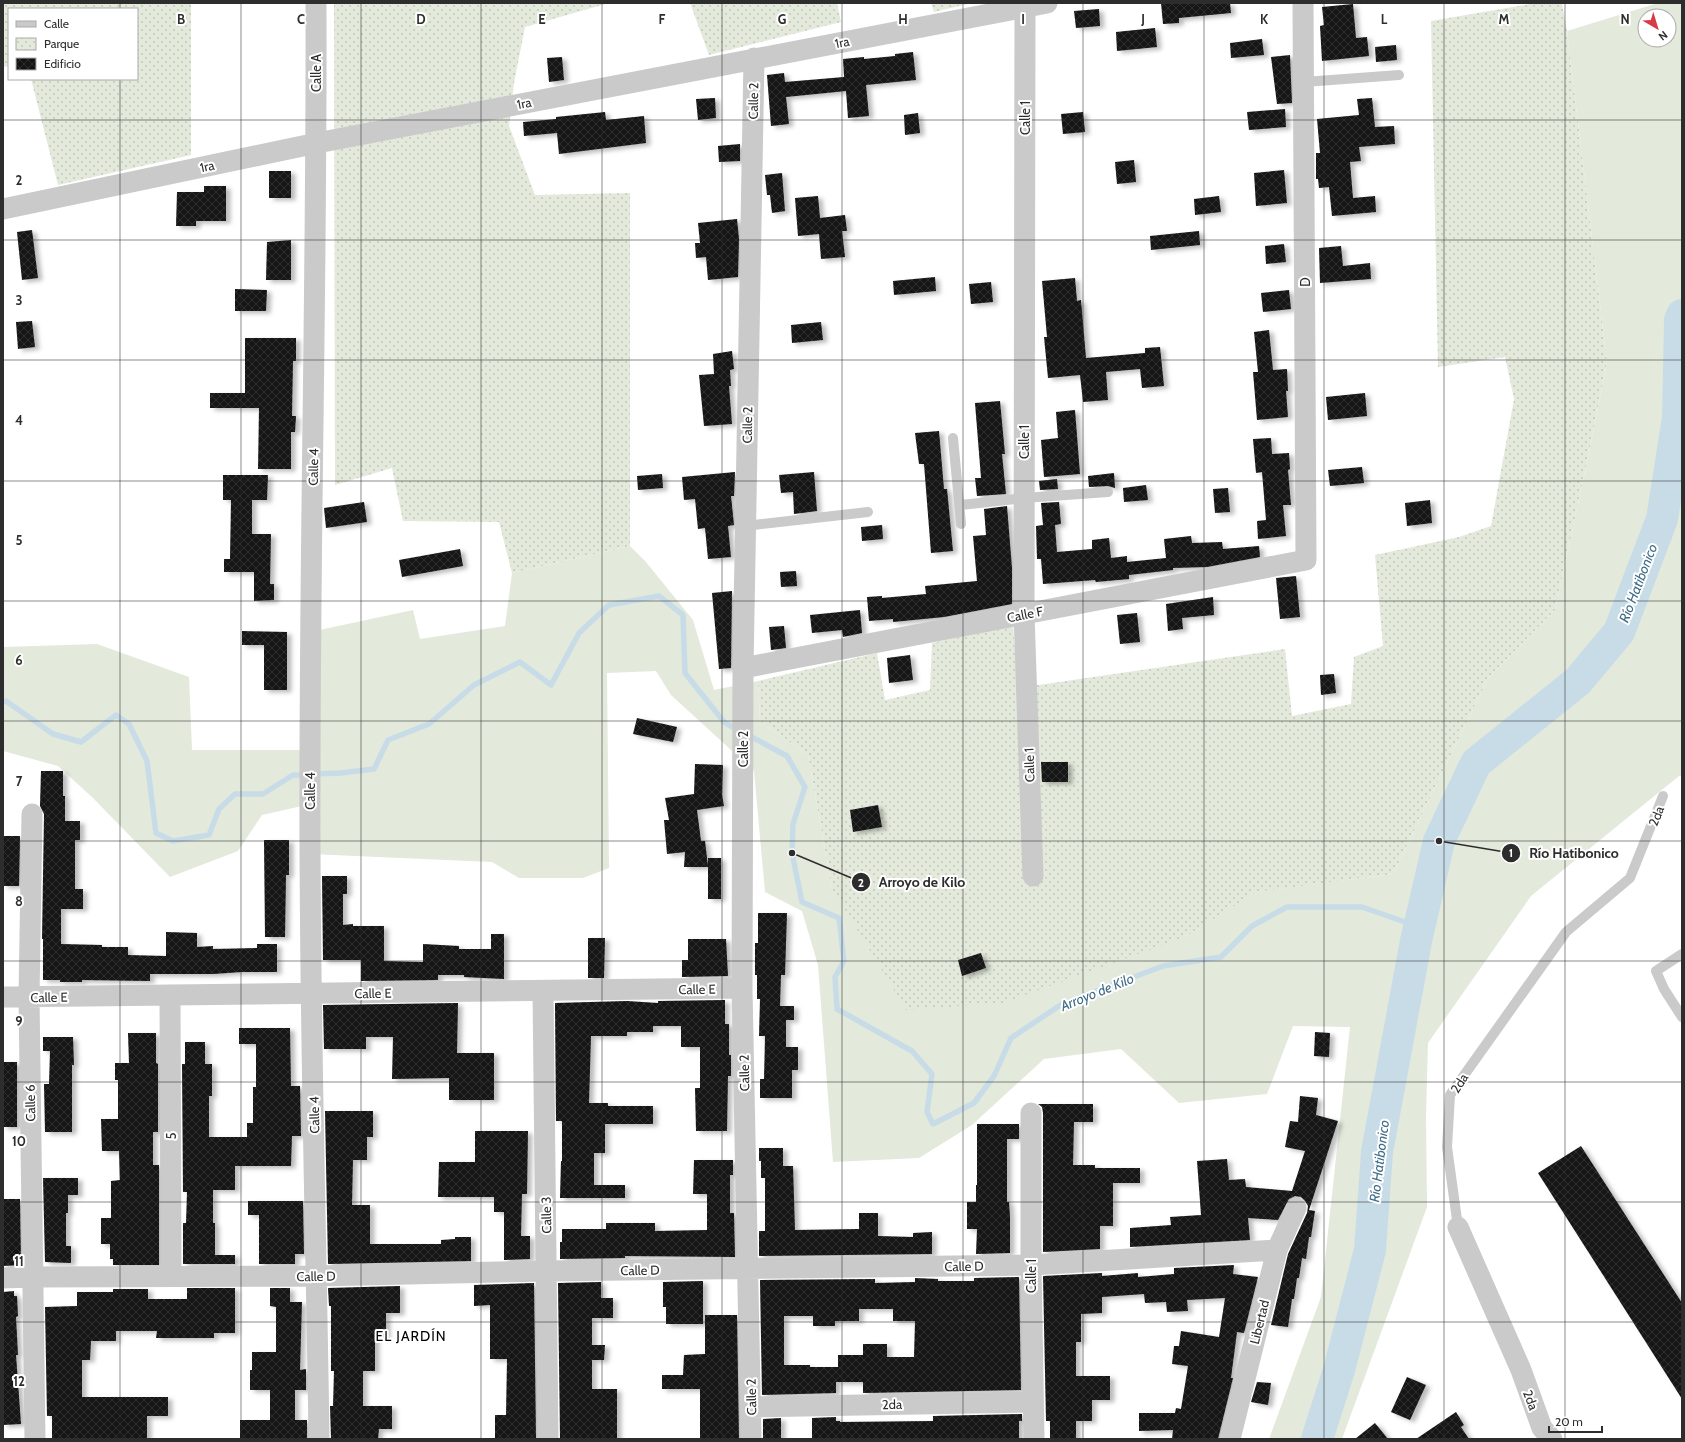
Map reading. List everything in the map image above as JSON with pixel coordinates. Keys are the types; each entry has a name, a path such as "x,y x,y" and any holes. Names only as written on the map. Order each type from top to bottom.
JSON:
{"street":[{"name":"Calle A","path":"316,3 316,143"},
{"name":"1ra","path":"3,209 316,143 1047,3"},
{"name":"D","path":"1303,3 1306,560"},
{"name":"Calle 1","path":"1025,7 1024,614 1033,876"},
{"name":"Calle 2","path":"751,1439 742,988 744,733 743,668 754,58"},
{"name":"Calle 4","path":"316,143 310,785 311,994 319,1439"},
{"name":"Calle F","path":"743,668 1306,560"},
{"name":"Calle 6","path":"32,814 29,997 35,1439"},
{"name":"Calle E","path":"3,997 742,988"},
{"name":"Calle 3","path":"543,991 548,1439"},
{"name":"5","path":"170,995 171,1276"},
{"name":"Calle 1","path":"1031,1113 1032,1402 1034,1439"},
{"name":"Libertad","path":"1230,1439 1277,1250 1296,1208"},
{"name":"2da","path":"1458,1227 1521,1370 1542,1428 1552,1439"},
{"name":"Calle D","path":"3,1278 317,1276 547,1271 1031,1266 1277,1250"},
{"name":"2da","path":"751,1407 1032,1402"}],"lane":[{"path":"1304,82 1399,75"},
{"path":"953,438 961,506 961,524"},
{"path":"961,506 1024,498 1108,492"},
{"path":"746,526 868,512"},
{"name":"2da","path":"1458,1227 1447,1148 1450,1094 1566,932 1630,878 1663,796"},
{"path":"1682,954 1656,971 1664,989 1682,1017"}],"green space":[{"path":"3,3 191,3 191,155 58,185 31,80 138,80 138,8 8,8 8,66 3,67"},
{"path":"334,3 609,3 525,27 514,83 509,126 535,195 630,193 630,546 512,573 499,522 403,521 392,468 335,485"},
{"path":"690,3 837,3 841,22 709,55"},
{"path":"931,3 972,3 934,12"},
{"path":"1536,3 1562,3 1567,31 1607,362 1555,610 1488,678 1393,874 1256,892 1185,937 1003,1003 906,1010 832,888 808,755 760,721 758,681 877,653 885,700 930,690 932,643 1013,625 1018,688 1285,649 1292,716 1351,704 1354,657 1383,646 1375,555 1459,537 1491,526 1514,399 1505,357 1438,367 1431,21"},
{"path":"1658,3 1682,3 1682,776 1679,776 1531,896 1428,1043 1426,1116 1427,1207 1342,1439 1269,1439 1321,1297 1350,1027 1293,1026 1267,1094 1179,1103 1121,1049 1044,1059 972,1125 919,1158 833,1162 818,965 802,911 765,892 754,771 671,695 656,671 607,673 609,868 583,878 519,878 492,862 310,854 302,806 262,815 238,851 170,877 93,798 58,766 3,751 3,647 97,644 189,677 192,750 302,750 310,632 413,610 420,639 505,626 512,573 630,546 646,562 693,620 714,690 758,681 760,721 808,755 832,888 1185,937 1255,892 1393,874 1488,678 1555,610 1607,362 1567,31 1637,9 1637,48 1677,48 1677,8 1642,8"}],"building":[{"path":"1161,3 1230,3 1231,13 1179,18 1179,23 1163,24"},
{"path":"1353,4 1356,38 1367,37 1369,56 1322,61 1320,26 1324,25 1322,7"},
{"path":"1099,9 1100,26 1076,28 1074,11"},
{"path":"1155,28 1157,47 1117,51 1116,32"},
{"path":"1262,39 1264,55 1231,58 1230,43"},
{"path":"1396,45 1397,60 1376,62 1375,47"},
{"path":"913,52 916,80 866,85 869,116 848,118 846,91 786,97 789,124 771,126 767,75 784,73 785,82 844,77 843,59 864,57 864,59 895,56 895,54"},
{"path":"1290,55 1292,103 1277,104 1271,57"},
{"path":"562,57 564,80 549,82 547,58"},
{"path":"715,98 716,118 698,120 696,99"},
{"path":"1372,98 1375,127 1394,126 1395,144 1359,147 1361,161 1350,162 1353,198 1375,196 1376,212 1332,216 1329,187 1319,188 1318,179 1316,179 1316,153 1320,153 1317,119 1359,115 1357,99"},
{"path":"1285,109 1286,127 1249,130 1247,112"},
{"path":"605,112 606,120 644,116 646,143 559,154 557,133 524,136 523,122"},
{"path":"1083,112 1085,132 1063,134 1061,114"},
{"path":"918,113 920,133 905,135 904,115"},
{"path":"740,144 740,161 719,162 718,146"},
{"path":"1134,160 1136,182 1117,184 1115,162"},
{"path":"1284,170 1287,203 1256,206 1254,173"},
{"path":"269,171 291,171 291,198 269,198"},
{"path":"782,173 785,211 772,213 770,195 767,195 765,175"},
{"path":"204,186 226,186 226,221 196,221 196,226 176,226 177,192 204,192"},
{"path":"818,196 820,218 845,215 847,231 842,231 845,257 821,259 819,234 798,236 795,198"},
{"path":"1219,196 1221,212 1195,215 1194,199"},
{"path":"737,219 739,239 738,277 708,280 706,257 696,258 695,243 700,243 698,223"},
{"path":"32,230 38,278 22,280 17,232"},
{"path":"1199,231 1200,245 1151,250 1150,236"},
{"path":"291,240 291,280 266,280 267,242"},
{"path":"1284,244 1286,262 1266,264 1265,246"},
{"path":"1341,246 1343,266 1370,263 1371,279 1320,283 1319,248"},
{"path":"935,277 936,291 894,295 893,281"},
{"path":"1075,278 1077,301 1081,300 1086,358 1145,353 1145,348 1160,347 1164,386 1142,388 1140,369 1106,372 1108,400 1083,402 1080,375 1048,378 1044,337 1047,337 1042,281"},
{"path":"991,282 993,302 971,304 969,284"},
{"path":"235,289 267,290 266,311 235,311"},
{"path":"1289,290 1291,309 1263,312 1261,293"},
{"path":"32,321 35,347 18,349 16,322"},
{"path":"821,322 823,340 792,343 791,325"},
{"path":"1269,330 1273,370 1287,369 1288,391 1286,391 1288,417 1257,420 1253,372 1258,372 1254,332"},
{"path":"245,338 296,338 296,361 293,361 292,416 296,416 295,432 291,432 291,469 258,469 259,408 210,408 210,393 245,393"},
{"path":"732,351 734,369 730,370 731,386 729,386 732,424 704,426 699,375 714,374 713,354"},
{"path":"1365,393 1367,416 1328,420 1326,397"},
{"path":"1000,401 1005,454 1002,454 1006,494 977,496 975,478 981,478 975,403"},
{"path":"1075,410 1080,474 1044,477 1041,440 1058,438 1056,412"},
{"path":"939,431 944,489 947,489 953,551 931,553 924,464 919,464 915,433"},
{"path":"1271,438 1272,454 1289,453 1290,469 1288,470 1291,505 1283,505 1286,536 1258,539 1257,521 1266,520 1262,472 1256,473 1253,439"},
{"path":"1362,467 1364,483 1330,486 1328,470"},
{"path":"735,472 734,496 731,496 734,525 728,526 731,557 708,559 705,528 698,529 695,499 684,500 682,477"},
{"path":"814,472 817,511 794,514 793,492 781,493 779,475"},
{"path":"1114,473 1115,488 1108,486 1089,487 1088,476"},
{"path":"662,474 663,488 638,490 637,476"},
{"path":"223,475 268,475 267,500 252,500 252,534 271,534 270,584 274,584 274,600 254,601 254,572 224,572 224,559 230,559 231,500 223,500"},
{"path":"1057,479 1058,489 1040,490 1039,481"},
{"path":"1146,485 1148,500 1124,502 1123,488"},
{"path":"1228,488 1230,512 1215,513 1213,489"},
{"path":"1430,500 1432,523 1407,526 1405,503"},
{"path":"364,502 367,522 326,528 324,508"},
{"path":"1059,502 1061,524 1055,525 1057,552 1092,549 1092,540 1109,538 1111,558 1127,556 1127,562 1166,558 1164,539 1191,536 1192,543 1222,542 1223,549 1259,546 1260,557 1207,567 1173,568 1173,570 1129,575 1129,579 1043,584 1041,559 1037,559 1036,526 1043,525 1041,503"},
{"path":"1007,506 1012,568 1012,604 944,617 893,622 893,619 869,621 867,597 882,596 882,598 926,594 925,586 977,581 973,536 986,535 984,509"},
{"path":"882,525 883,539 862,541 861,527"},
{"path":"460,549 463,566 402,577 399,560"},
{"path":"796,571 797,586 781,587 780,572"},
{"path":"1296,576 1300,617 1280,619 1276,578"},
{"path":"732,591 731,668 719,669 712,593"},
{"path":"1213,597 1214,615 1182,618 1183,629 1168,631 1166,604"},
{"path":"860,610 862,633 843,637 842,630 812,633 810,615"},
{"path":"1137,613 1140,642 1120,644 1117,615"},
{"path":"784,626 786,648 771,650 769,627"},
{"path":"242,631 287,632 287,690 264,690 264,645 242,645"},
{"path":"910,655 913,680 889,683 887,658"},
{"path":"1334,674 1336,693 1321,695 1320,675"},
{"path":"637,718 677,727 673,742 633,734"},
{"path":"1041,762 1068,762 1068,782 1042,782"},
{"path":"695,764 723,765 722,795 724,806 697,810 701,841 705,841 708,866 708,858 721,858 721,899 708,899 708,867 684,867 685,852 667,854 664,820 669,820 665,798 694,794"},
{"path":"41,771 63,771 65,821 80,821 80,840 75,840 75,889 83,889 83,909 61,909 61,944 128,947 128,955 166,956 166,932 197,933 197,947 213,946 213,949 257,948 257,944 277,944 277,972 150,974 150,981 82,980 82,982 60,982 60,980 43,980 42,939 44,814 40,806"},
{"path":"878,805 882,827 853,832 850,810"},
{"path":"3,836 20,836 19,886 3,886"},
{"path":"264,840 289,840 289,875 286,875 285,937 265,937"},
{"path":"322,876 347,876 347,894 343,894 343,925 353,924 353,926 384,926 384,961 423,962 423,944 459,946 459,949 491,949 491,934 504,934 504,979 464,977 464,975 438,975 438,980 361,981 361,960 323,960"},
{"path":"758,913 787,913 785,975 781,975 780,1006 794,1006 794,1020 786,1020 786,1047 798,1047 798,1070 792,1070 792,1098 760,1098 760,1079 764,1079 765,1036 759,1036 760,999 757,999 757,975 755,975 755,943 758,943"},
{"path":"588,938 605,938 604,978 588,978"},
{"path":"688,939 726,939 728,976 682,977 682,960 688,960"},
{"path":"981,953 986,968 962,976 958,960"},
{"path":"725,1000 725,1024 729,1024 729,1055 731,1055 731,1076 728,1076 727,1131 696,1131 695,1088 700,1088 700,1047 681,1047 681,1026 653,1026 653,1032 627,1032 627,1036 591,1036 589,1103 608,1103 608,1106 653,1106 653,1124 605,1124 605,1153 594,1153 594,1185 625,1185 625,1198 560,1198 562,1121 556,1121 555,1003 627,1001 658,1003 658,1001"},
{"path":"458,1003 457,1053 494,1053 494,1100 449,1100 449,1078 392,1079 393,1037 366,1037 366,1049 324,1049 323,1005"},
{"path":"239,1028 290,1028 291,1086 300,1086 301,1136 292,1136 291,1166 235,1166 235,1190 213,1190 215,1255 235,1255 235,1264 183,1264 183,1223 186,1223 187,1192 183,1192 182,1064 185,1064 185,1042 205,1042 205,1064 212,1064 212,1096 209,1096 209,1137 247,1137 247,1123 253,1123 253,1087 256,1087 256,1044 239,1044"},
{"path":"1315,1032 1330,1033 1329,1057 1314,1056"},
{"path":"128,1033 156,1033 156,1063 158,1064 158,1132 153,1132 153,1165 159,1165 159,1265 113,1265 113,1259 110,1259 110,1244 101,1244 101,1218 111,1218 111,1181 120,1180 119,1151 102,1151 101,1119 118,1119 118,1080 115,1080 115,1063 129,1063"},
{"path":"43,1037 73,1037 74,1065 72,1065 72,1132 45,1132 44,1084 49,1084 50,1051 43,1051"},
{"path":"3,1062 17,1062 17,1127 3,1127"},
{"path":"1300,1096 1318,1098 1316,1115 1338,1121 1309,1210 1315,1211 1311,1237 1309,1237 1306,1259 1302,1258 1294,1299 1292,1299 1288,1327 1271,1325 1288,1254 1307,1213 1308,1206 1301,1197 1295,1196 1289,1199 1278,1220 1248,1218 1250,1240 1130,1247 1130,1228 1171,1225 1170,1217 1201,1215 1197,1161 1227,1159 1229,1180 1245,1179 1246,1187 1292,1191 1305,1151 1285,1147 1290,1121 1298,1122"},
{"path":"1038,1104 1093,1104 1093,1122 1074,1122 1073,1165 1095,1165 1095,1168 1140,1168 1140,1183 1113,1183 1113,1226 1100,1226 1100,1249 1043,1252 1043,1113 1042,1107"},
{"path":"325,1111 373,1111 373,1137 367,1137 367,1160 353,1160 352,1205 370,1205 370,1244 441,1244 441,1240 455,1239 455,1237 471,1237 471,1261 328,1264"},
{"path":"977,1124 1019,1124 1019,1139 1007,1139 1007,1202 1009,1202 1010,1217 1010,1253 976,1254 977,1229 967,1229 967,1202 976,1202"},
{"path":"475,1131 528,1131 527,1194 522,1194 521,1236 530,1236 530,1259 504,1260 504,1212 494,1212 494,1197 438,1197 439,1162 475,1162"},
{"path":"1581,1146 1682,1303 1682,1399 1538,1173"},
{"path":"759,1148 783,1148 783,1166 793,1166 795,1230 859,1229 859,1213 878,1213 878,1236 913,1237 913,1233 932,1232 932,1254 759,1256 759,1231 765,1231 765,1178 761,1178"},
{"path":"694,1160 733,1160 733,1175 730,1175 730,1213 734,1213 735,1257 625,1256 625,1258 560,1259 562,1229 606,1229 606,1223 655,1223 655,1231 707,1230 707,1194 693,1194"},
{"path":"43,1178 78,1178 78,1195 68,1195 68,1213 66,1213 66,1246 71,1246 71,1263 45,1262"},
{"path":"3,1199 20,1199 21,1265 3,1266"},
{"path":"248,1201 303,1201 304,1254 295,1254 295,1264 259,1264 259,1215 248,1215"},
{"path":"1234,1265 1233,1274 1258,1277 1244,1333 1237,1332 1231,1378 1233,1378 1218,1439 1172,1439 1173,1430 1139,1431 1139,1413 1175,1413 1176,1408 1181,1409 1188,1366 1172,1364 1174,1346 1179,1346 1181,1331 1219,1337 1225,1298 1187,1300 1188,1311 1167,1312 1166,1302 1145,1303 1144,1294 1102,1297 1102,1313 1081,1314 1081,1342 1076,1342 1076,1376 1110,1376 1110,1400 1092,1400 1092,1421 1076,1421 1076,1439 1050,1439 1050,1421 1046,1421 1043,1276 1102,1273 1102,1276 1138,1273 1138,1277 1174,1274 1174,1268"},
{"path":"1019,1277 1021,1390 863,1393 863,1382 836,1382 836,1393 762,1395 760,1280 875,1279 875,1283 915,1282 915,1278 938,1279 938,1281 974,1281 974,1278","holes":["859,1309 893,1309 893,1321 915,1321 914,1357 887,1357 887,1344 863,1344 863,1355 838,1355 838,1367 784,1365 784,1316 813,1316 813,1326 835,1326 835,1321 859,1321"]},
{"path":"703,1281 703,1324 666,1324 666,1307 663,1307 663,1282"},
{"path":"601,1282 601,1298 613,1298 613,1318 592,1318 592,1345 605,1345 604,1360 592,1360 592,1389 617,1389 617,1439 560,1439 558,1283"},
{"path":"534,1283 536,1439 495,1439 495,1415 506,1415 507,1359 490,1359 490,1305 474,1306 474,1285"},
{"path":"400,1286 400,1313 386,1313 386,1337 375,1337 375,1371 363,1371 363,1406 392,1406 392,1429 379,1429 378,1439 331,1439 330,1406 333,1406 334,1371 331,1371 331,1306 329,1306 328,1288"},
{"path":"187,1288 235,1288 235,1333 214,1333 214,1338 156,1338 157,1331 116,1331 116,1341 91,1341 90,1360 82,1360 82,1397 168,1397 168,1416 147,1416 147,1439 52,1439 52,1416 47,1416 45,1307 77,1306 77,1292 113,1292 113,1289 148,1289 148,1299 187,1299"},
{"path":"270,1288 290,1288 290,1302 302,1302 300,1370 306,1369 306,1390 295,1390 295,1420 307,1420 307,1439 240,1439 240,1420 270,1420 270,1390 250,1390 250,1370 252,1370 252,1352 276,1352 276,1307 270,1306"},
{"path":"14,1291 14,1296 17,1296 18,1316 16,1317 18,1355 16,1355 21,1424 3,1425 3,1292"},
{"path":"705,1315 737,1315 739,1439 700,1439 700,1389 662,1389 662,1375 683,1375 684,1355 705,1354"},
{"path":"1407,1377 1426,1385 1410,1420 1391,1412"},
{"path":"1257,1382 1271,1383 1268,1405 1251,1402"},
{"path":"1456,1412 1464,1425 1461,1427 1469,1439 1416,1439"},
{"path":"1022,1414 1022,1421 1019,1421 1019,1439 812,1439 812,1418 836,1417 836,1421 840,1422 933,1421 933,1416"},
{"path":"781,1418 781,1439 763,1439 763,1419"},
{"path":"1375,1423 1388,1439 1355,1439"}],"waterway":[{"name":"Río Hatibonico","path":"1317,1439 1339,1370 1370,1250 1377,1152 1416,941 1439,841 1476,763 1578,681 1619,632 1662,519 1678,418 1680,320 1682,315"},
{"path":"1671,461 1682,467"},
{"name":"Arroyo de Kilo","path":"314,774 341,773 374,769 388,740 429,724 474,685 520,662 551,685 579,633 609,605 659,596 683,615 685,673 724,722 738,730"},
{"name":"Arroyo de Kilo","path":"3,702 6,701 53,734 81,742 116,715 129,724 147,761 156,833 173,841 209,835 219,809 235,794 263,794 293,775 306,775"},
{"name":"Arroyo de Kilo","path":"748,735 787,756 805,787 793,824 792,853 802,902 839,918 844,961 835,977 837,1009 912,1051 932,1074 927,1112 933,1124 974,1103 994,1076 1011,1038 1062,1004 1163,966 1221,957 1252,926 1287,907 1362,907 1419,927"}],"place":[{"name":"Río Hatibonico","path":"1439,841"},
{"name":"Arroyo de Kilo","path":"792,853"}],"district":[{"name":"EL JARDÍN","path":"411,1336"}]}
